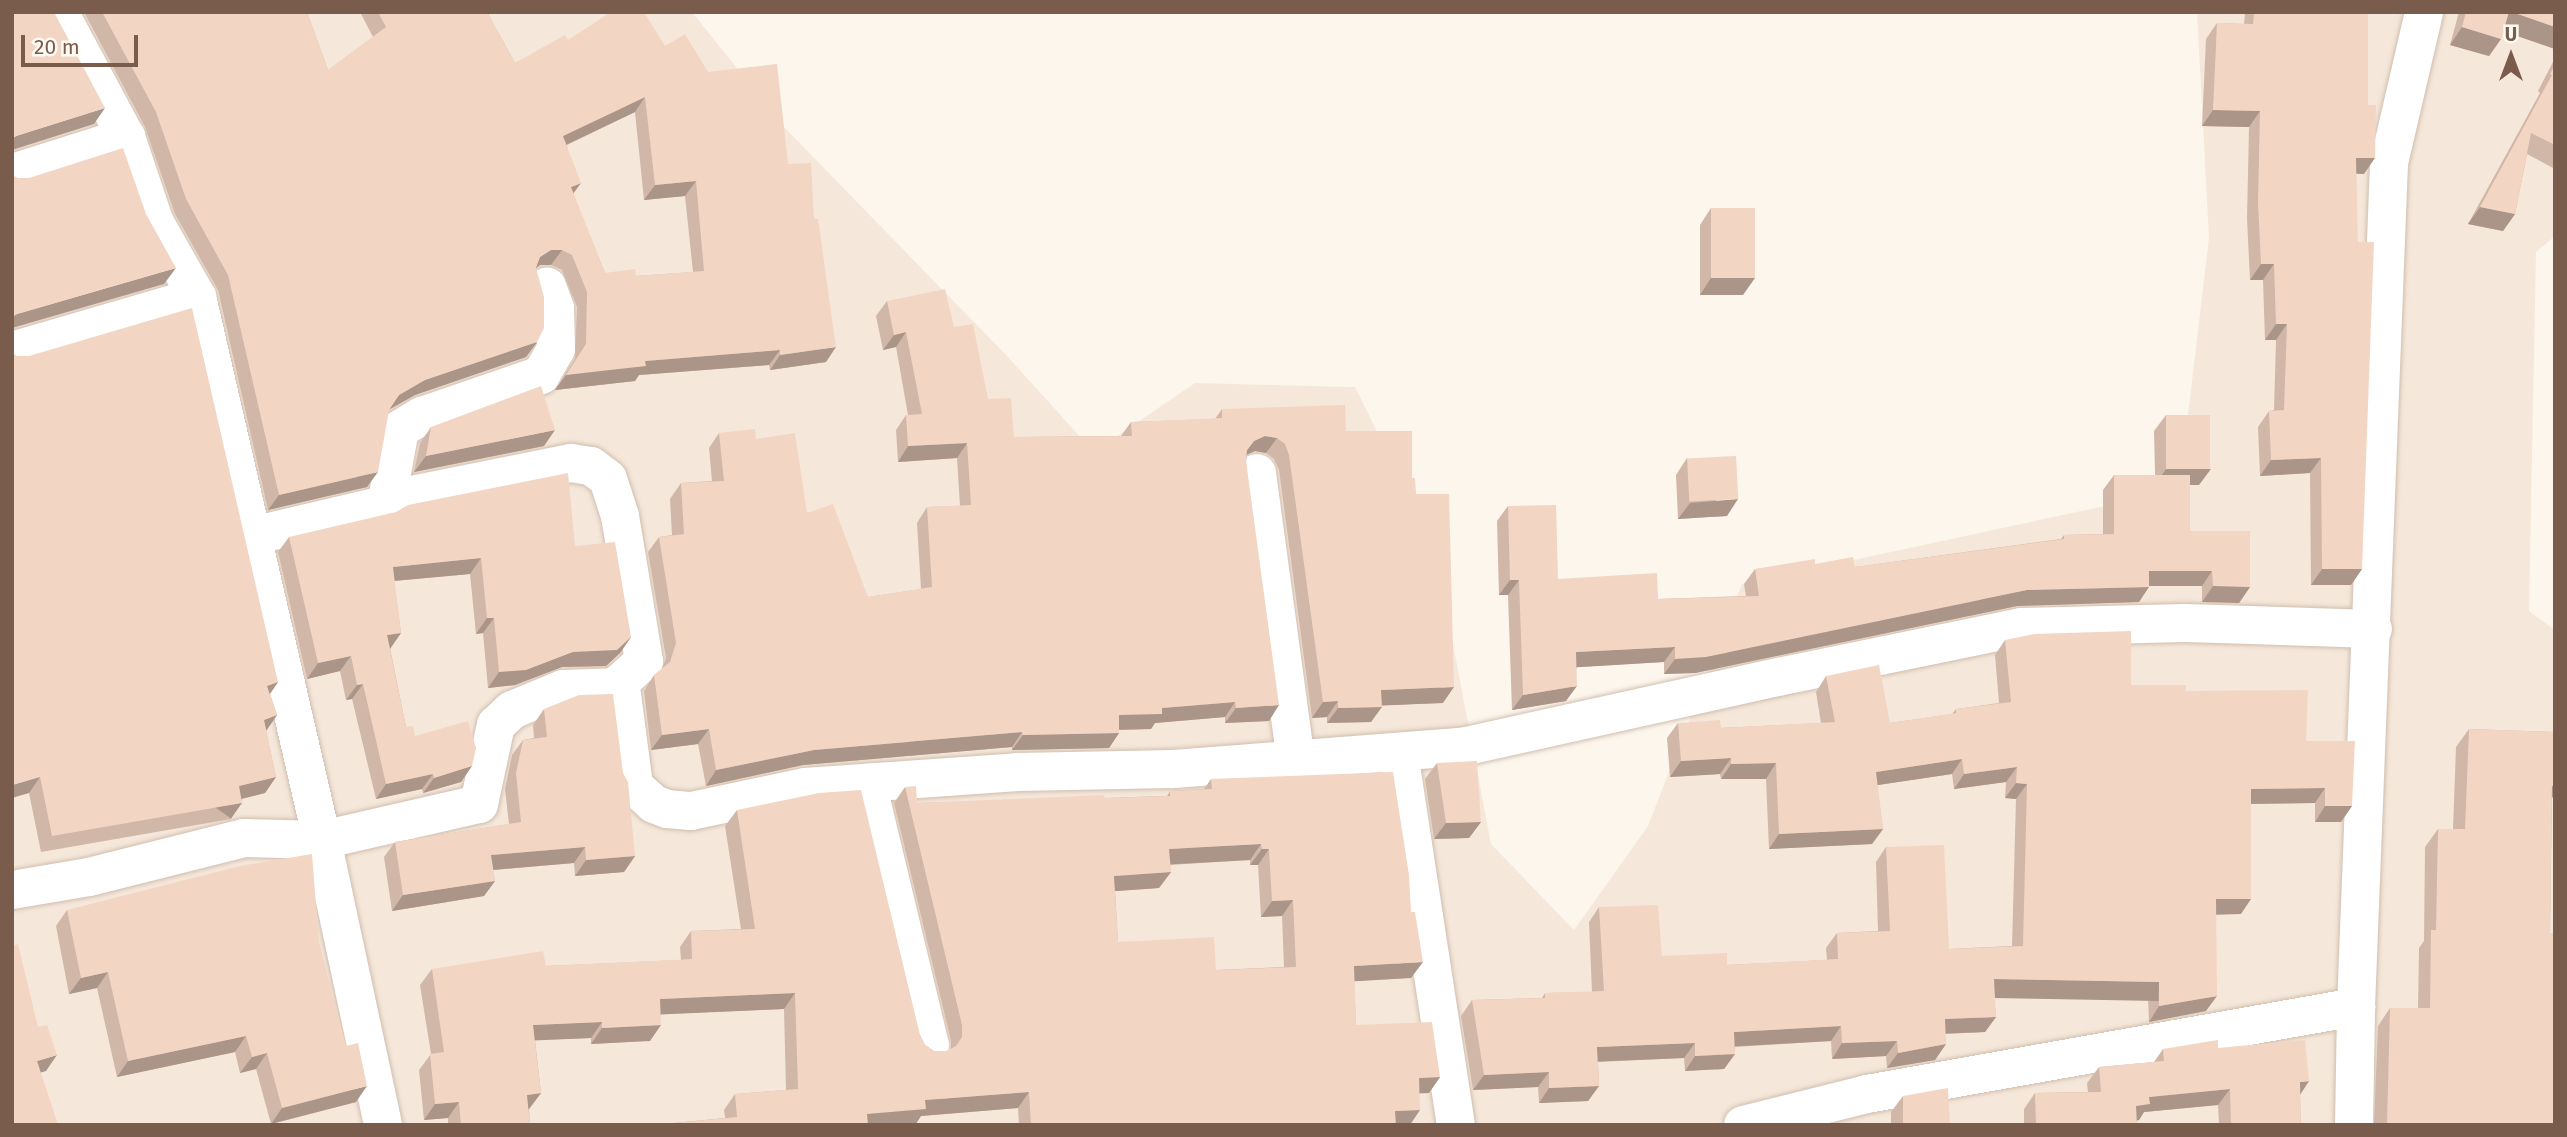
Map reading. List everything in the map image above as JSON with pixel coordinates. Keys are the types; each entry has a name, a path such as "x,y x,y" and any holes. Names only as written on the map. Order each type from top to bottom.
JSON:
{"street":[{"path":"59,12 126,137 155,223 197,297 322,840 383,1125"},
{"path":"2354,1125 2356,1007 2373,629 2389,163 2424,12"},
{"path":"12,173 126,137"},
{"path":"387,500 400,429 422,416 541,374 556,349 555,308 547,286"},
{"path":"12,351 197,297"},
{"path":"252,536 380,506 387,500 571,463 591,466 608,479 620,516 644,661 616,686"},
{"path":"1257,473 1296,761"},
{"path":"12,890 89,877 244,838 322,840 480,804 496,725 512,710 563,689 616,686 624,691 634,786 654,804 667,809 691,811 805,787 1017,772 1173,769 1462,747 1778,677 2021,627 2185,623 2373,629"},
{"path":"1399,753 1456,1125"},
{"path":"866,783 929,1046"},
{"path":"1743,1125 1867,1094 2356,1007"}],"shaded area":[{"path":"12,12 692,12 784,127 1007,356 1094,452 1195,383 1355,387 1435,549 1491,844 1574,930 1648,826 1742,584 2179,490 2209,238 2197,12 2555,12 2555,236 2536,252 2529,611 2555,630 2555,1125 12,1125"}],"building":[{"path":"12,12 54,12 105,108 12,139"},
{"path":"102,12 307,12 328,70 386,27 378,12 487,12 515,63 565,35 568,40 611,12 644,12 665,46 685,34 708,72 777,64 788,164 811,163 814,219 818,219 836,347 780,355 780,350 645,361 646,366 566,375 586,344 587,292 572,255 562,250 551,250 540,257 536,268 544,297 544,328 537,342 425,380 399,395 389,410 378,472 279,495 228,275 186,199 156,112","holes":["645,97 655,185 696,181 704,271 636,276 635,269 605,273 571,187 581,183 563,136"]},
{"path":"2254,12 2368,12 2368,105 2376,105 2375,158 2356,158 2358,242 2374,242 2362,569 2322,569 2321,458 2271,460 2269,411 2284,410 2287,324 2276,324 2274,264 2261,264 2258,203 2260,111 2213,110 2217,23 2253,24"},
{"path":"2466,12 2509,12 2501,39 2462,27"},
{"path":"2512,12 2555,12 2555,27"},
{"path":"2555,64 2555,145 2531,133 2515,214 2480,207 2552,75 2550,74"},
{"path":"123,148 146,214 176,268 12,317 12,175 29,178"},
{"path":"1711,208 1755,208 1755,278 1711,278"},
{"path":"945,289 954,327 973,324 988,399 1011,398 1014,437 1132,436 1131,422 1222,418 1222,409 1345,405 1346,431 1412,431 1412,478 1415,478 1416,494 1449,494 1454,687 1381,690 1382,707 1338,708 1338,701 1323,702 1289,455 1285,444 1277,438 1265,436 1254,441 1247,450 1246,461 1279,705 1236,708 1235,702 1162,708 1162,714 1119,715 1119,733 1023,735 1022,732 814,750 716,770 709,729 662,735 654,675 670,662 676,643 659,537 684,534 681,483 724,481 719,433 755,429 756,439 795,433 807,513 833,504 868,597 932,587 927,507 971,505 967,443 908,446 906,415 922,414 906,332 894,335 887,301"},
{"path":"192,308 278,682 267,686 277,715 264,720 276,777 239,786 242,803 52,836 40,777 12,785 12,353 29,356"},
{"path":"541,386 555,430 426,456 431,427"},
{"path":"2166,415 2210,415 2210,469 2166,469"},
{"path":"1736,456 1738,499 1689,502 1687,459"},
{"path":"568,473 575,546 615,542 631,637 617,650 573,652 526,670 499,672 494,618 487,618 481,558 393,567 401,633 387,635 406,727 413,726 415,736 468,721 476,748 472,766 434,778 433,774 386,784 363,684 357,685 351,656 318,663 289,537 396,512 408,505"},
{"path":"2114,475 2190,475 2190,531 2250,531 2250,587 2213,586 2212,571 2149,571 2149,587 2027,590 1706,657 1675,659 1675,647 1576,652 1577,686 1523,695 1519,580 1510,580 1508,506 1556,505 1558,579 1657,573 1658,599 1759,596 1755,569 1815,559 1815,564 1853,557 1855,567 2064,539 2064,535 2114,534"},
{"path":"2131,631 2131,685 2186,685 2186,691 2308,690 2306,741 2355,741 2352,806 2325,806 2325,788 2251,789 2251,899 2216,899 2217,996 2159,1006 2159,982 1994,979 1996,1017 1945,1019 1946,1044 1898,1053 1897,1041 1842,1043 1841,1026 1734,1032 1735,1054 1695,1056 1695,1043 1597,1047 1599,1086 1549,1088 1549,1072 1484,1075 1472,1000 1545,998 1545,993 1604,991 1599,907 1658,905 1662,956 1727,953 1727,965 1838,959 1837,933 1890,931 1886,847 1944,845 1949,949 2023,946 2027,784 2016,783 2017,767 1964,774 1962,759 1876,772 1883,829 1779,834 1776,763 1731,764 1731,758 1681,761 1678,723 1720,720 1721,728 1835,722 1826,676 1879,665 1890,723 1956,713 1956,709 2011,702 2005,640 2034,634"},
{"path":"613,694 623,773 628,782 635,856 586,860 585,847 491,855 495,881 403,895 395,842 521,822 516,773 523,740 547,737 544,709 579,695"},
{"path":"2469,729 2555,732 2550,933 2555,933 2555,1125 2387,1125 2390,1008 2430,1008 2431,930 2436,930 2438,829 2465,829"},
{"path":"1477,761 1481,822 1446,823 1437,763"},
{"path":"1393,772 1409,875 1411,912 1415,912 1423,962 1354,966 1356,1025 1432,1022 1440,1077 1419,1078 1420,1110 1395,1111 1396,1125 1031,1125 1029,1092 925,1100 926,1109 867,1114 868,1125 673,1125 737,1117 735,1094 798,1089 795,993 660,999 661,1025 602,1028 602,1022 533,1025 541,1093 527,1095 530,1125 461,1125 459,1102 435,1104 430,1054 444,1052 432,969 543,951 546,966 692,959 691,931 755,929 737,810 819,793 861,790 920,1035 925,1045 934,1051 947,1051 956,1046 962,1037 962,1025 905,787 916,786 917,803 1104,795 1105,798 1170,796 1170,791 1212,789 1211,779","holes":["1261,844 1262,849 1269,849 1272,901 1293,900 1296,967 1216,970 1214,937 1118,942 1114,876 1171,872 1169,849"]},
{"path":"312,854 319,943 346,1046 358,1043 367,1086 282,1108 267,1053 252,1057 246,1036 128,1061 108,972 81,978 67,910 240,866"},
{"path":"18,944 38,1027 47,1025 57,1055 37,1061 58,1125 12,1125 12,946"},
{"path":"2218,1040 2218,1048 2305,1040 2309,1081 2300,1082 2301,1125 2231,1125 2230,1089 2149,1097 2150,1104 2136,1106 2137,1125 2036,1125 2035,1093 2101,1092 2099,1067 2164,1061 2163,1049"},
{"path":"1948,1088 1950,1125 1903,1125 1903,1096"}]}
